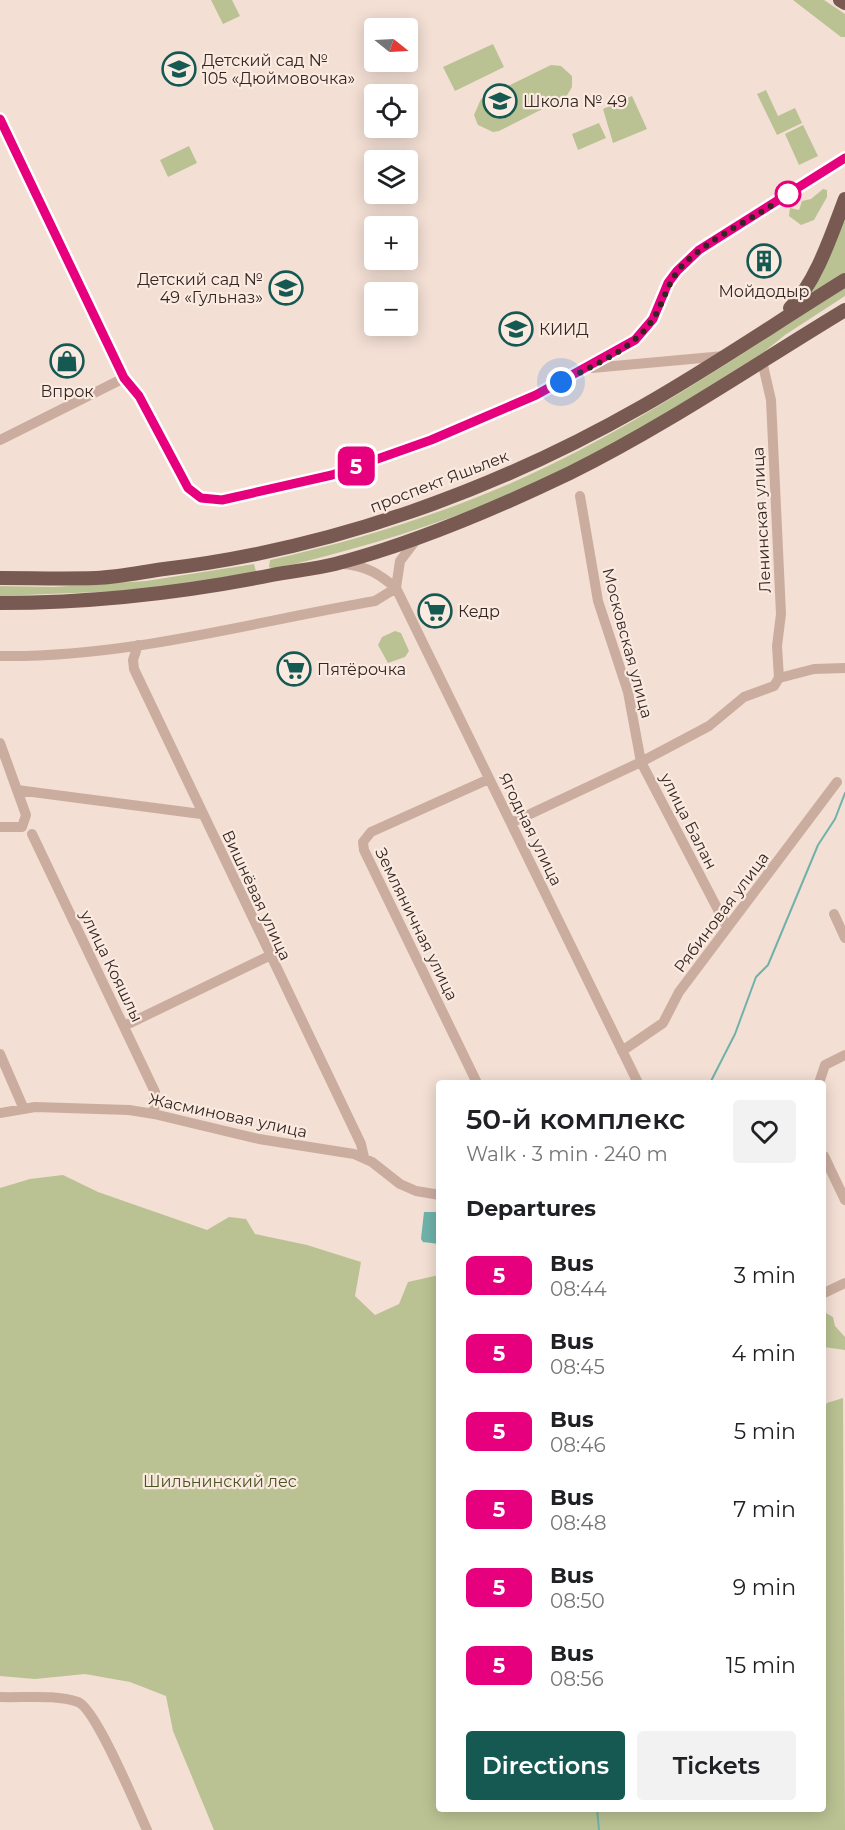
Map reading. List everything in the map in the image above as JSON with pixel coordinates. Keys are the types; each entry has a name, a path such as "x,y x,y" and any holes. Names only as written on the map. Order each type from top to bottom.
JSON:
{"main road":[{"path":"840,0 845,3"},
{"path":"774,323 801,298 845,199"},
{"name":"проспект Яшьлек","path":"0,578 98,578 273,552 368,526 506,475 642,406 845,280"},
{"path":"0,603 101,600 205,588 334,564 418,538 512,500 654,428 845,310"},
{"path":"273,552 261,562 260,567 275,574"}],"street":[{"path":"0,119 124,378 139,396 188,488 201,498 222,500 332,475 431,440 536,395 588,368 643,333 653,319 668,283 699,250 845,158"},
{"path":"588,368 724,356"},
{"name":"Ленинская улица","path":"762,361 771,400 781,615 777,646 779,678"},
{"path":"0,440 124,378"},
{"name":"Московская улица","path":"580,496 598,601 628,692 641,762"},
{"path":"0,656 24,656 138,645 375,601 396,588 400,561 418,538"},
{"path":"334,564 360,565 378,572 396,588"},
{"name":"Ягодная улица","path":"396,588 636,1080"},
{"name":"Вишнёвая улица","path":"138,645 133,660 134,669 201,814 361,1144 364,1157"},
{"path":"511,823 641,762 709,726 744,697 774,686 779,678 814,669 845,668"},
{"path":"0,743 26,815 22,827 0,827"},
{"name":"улица Балан","path":"641,762 727,927"},
{"name":"Земляничная улица","path":"476,1080 364,850 363,842 371,832 489,779"},
{"name":"Рябиновая улица","path":"622,1051 663,1023 679,992 837,782"},
{"path":"18,790 201,814"},
{"name":"улица Кояшлы","path":"32,834 155,1092 154,1114"},
{"path":"834,914 845,938"},
{"path":"124,1026 269,956"},
{"path":"0,1054 23,1107"},
{"path":"820,1080 825,1065 845,1055"},
{"name":"Жасминовая улица","path":"0,1113 23,1107 129,1110 154,1114 259,1139 364,1157 400,1184 416,1191 436,1194"},
{"path":"826,1160 845,1200"},
{"path":"826,1292 845,1283"},
{"path":"0,1697 76,1702 88,1710 147,1830"}],"green space":[{"path":"211,0 232,0 240,16 223,24"},
{"path":"793,0 824,0 845,14 845,37 841,37"},
{"path":"493,44 504,67 455,91 443,67"},
{"path":"551,65 561,66 572,76 572,87 566,97 499,131 493,132 478,125 474,115 481,99"},
{"path":"766,90 778,116 795,108 802,123 777,135 757,94"},
{"path":"632,96 647,129 613,143 603,109"},
{"path":"599,123 606,138 578,150 572,134"},
{"path":"803,125 818,156 799,165 785,134"},
{"path":"189,146 197,163 168,177 160,160"},
{"path":"823,189 827,190 827,197 814,220 801,225 789,216 790,208 799,210 802,201 811,199"},
{"path":"845,214 845,273 811,294 841,224"},
{"path":"845,287 845,296 785,335 764,352 651,423 544,480 469,511 391,538 312,560 273,569 269,567 270,560 310,551 427,516 466,502 541,469 612,433 680,393"},
{"path":"254,564 256,572 147,590 0,596 0,586 53,587 146,581"},
{"path":"395,631 401,633 409,651 405,657 388,663 378,645 382,637"},
{"name":"Шильнинский лес","path":"63,1175 98,1192 207,1230 229,1217 246,1219 255,1234 307,1245 361,1262 355,1296 375,1315 399,1304 408,1282 436,1276 436,1812 826,1812 826,1405 843,1398 845,1830 214,1830 173,1731 166,1696 130,1682 85,1674 35,1679 0,1676 0,1188 30,1179"},
{"path":"826,1313 833,1317 835,1326 845,1337 845,1350 826,1347"}],"water":[{"path":"424,1212 436,1212 436,1244 423,1242 421,1239"}],"waterway":[{"path":"712,1080 735,1034 756,977 768,965 818,845 835,819 845,793"},
{"path":"597,1812 599,1830"}],"bus line":[{"name":"5","path":"0,119 124,378 139,396 188,488 201,498 211,500 222,500 332,475 431,440 536,395 588,368 643,333 653,319 668,283 699,250 845,158"}],"place":[{"name":"Детский сад № 105 «Дюймовочка»","path":"179,69"},
{"name":"Школа № 49","path":"500,101"},
{"name":"Мойдодыр","path":"764,261"},
{"name":"Детский сад № 49 «Гульназ»","path":"286,288"},
{"name":"КИИД","path":"516,329"},
{"name":"Впрок","path":"67,361"},
{"name":"Кедр","path":"435,611"},
{"name":"Пятёрочка","path":"294,669"}],"route":[{"path":"561,382 635,340 653,319 668,283 686,262 699,250 788,194"}]}
